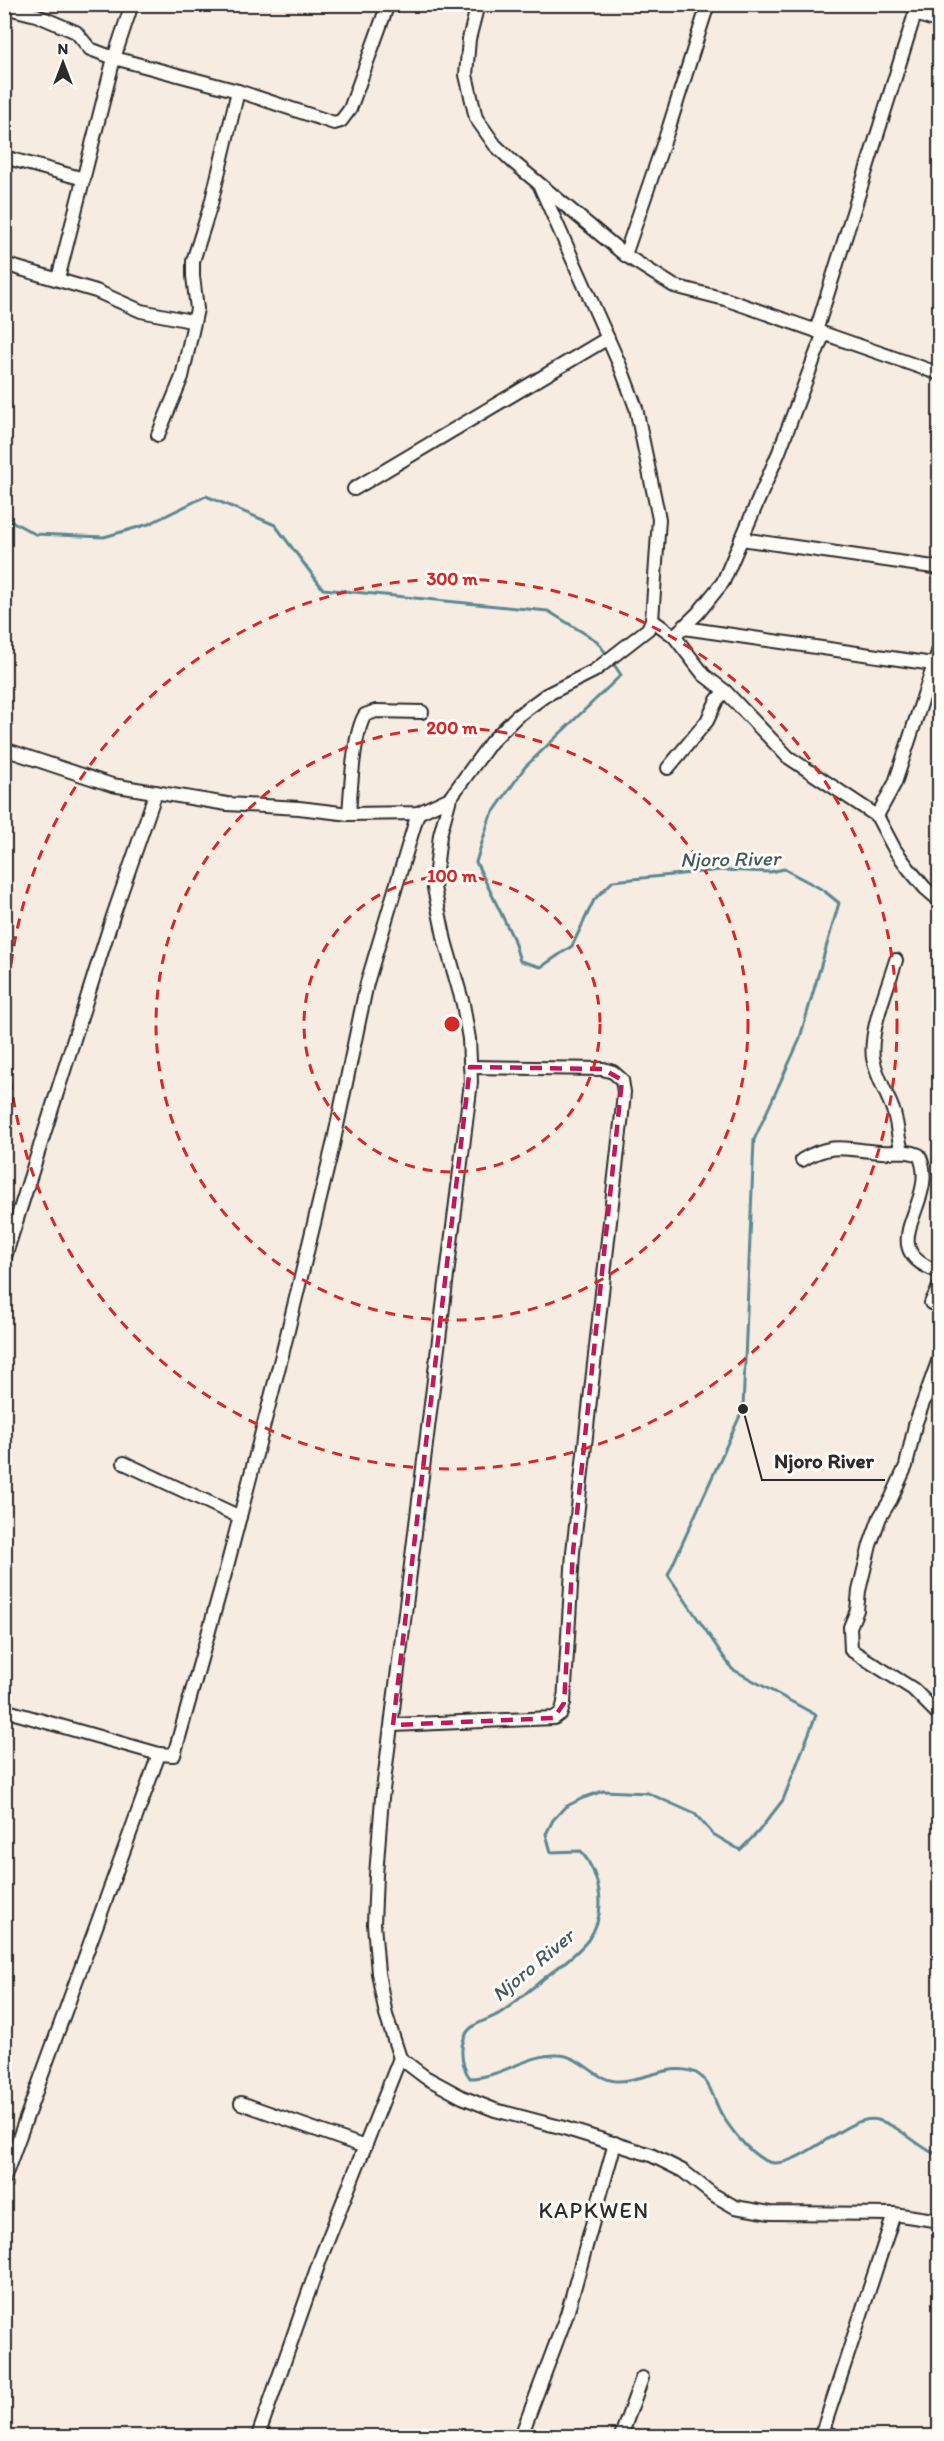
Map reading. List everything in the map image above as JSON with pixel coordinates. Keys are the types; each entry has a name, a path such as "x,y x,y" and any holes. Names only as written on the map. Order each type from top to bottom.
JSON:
{"street":[{"path":"58,279 114,58 132,4"},
{"path":"4,7 36,15 76,32 90,49 114,58 238,91 334,123 341,121 350,109 388,4"},
{"path":"478,4 469,39 466,75 477,118 495,145 540,186 625,255 674,286 725,299 939,374"},
{"path":"625,255 708,4"},
{"path":"679,632 723,582 778,452 819,333 917,9 939,22"},
{"path":"158,435 182,377 198,309 193,261 211,204 238,91"},
{"path":"4,157 84,179"},
{"path":"540,186 608,338 636,408 659,519 652,620 648,629 594,671 546,695 516,717 491,742 450,798 440,835 434,888 445,941 463,1004 469,1039 471,1082 393,1725 382,1798 374,1924 378,1973 386,2015 400,2058 424,2077 462,2097 495,2110 651,2155 683,2171 712,2194 735,2207 770,2213 894,2214 939,2221"},
{"path":"4,264 96,291 141,311 191,321 193,324"},
{"path":"354,489 608,338"},
{"path":"741,538 939,568"},
{"path":"652,620 679,632 933,664"},
{"path":"679,632 705,675 725,691 788,757 877,816 895,850 925,888 939,901"},
{"path":"877,816 895,783 939,646"},
{"path":"668,768 707,721 717,700 725,691"},
{"path":"349,814 361,720 365,715 376,711 422,712"},
{"path":"4,749 112,785 227,804 299,808 349,814 418,813 450,798"},
{"path":"4,1260 113,916 156,792"},
{"path":"4,1710 159,1754 174,1755 240,1517 333,1145 367,983 418,813"},
{"path":"896,960 878,1020 873,1044 873,1058 896,1118 898,1140 902,1150"},
{"path":"393,1725 554,1718 561,1713 564,1703 573,1552 624,1092 622,1080 613,1072 603,1069 470,1067"},
{"path":"802,1160 828,1149 855,1148 879,1152 902,1150 919,1155 924,1177 907,1239 908,1250 921,1266 939,1272"},
{"path":"931,1303 939,1285"},
{"path":"939,1356 915,1425 906,1466 875,1530 865,1565 857,1610 850,1627 849,1639 851,1650 913,1689 939,1716"},
{"path":"124,1464 240,1517"},
{"path":"4,2179 159,1754"},
{"path":"258,2436 321,2257 400,2058"},
{"path":"241,2103 365,2147"},
{"path":"4,2140 17,2145"},
{"path":"521,2436 567,2314 615,2143"},
{"path":"835,2436 821,2434 894,2214"},
{"path":"621,2436 642,2378"}],"highlighted area":[{"path":"470,1067 603,1069 622,1080 573,1552 564,1703 554,1718 393,1725 394,1705"}],"waterway":[{"name":"Njoro River","path":"4,517 35,534 104,537 149,524 206,496 275,525 323,589 548,611 597,641 607,655"},
{"name":"Njoro River","path":"611,660 621,675 525,767 490,817 476,862 513,938 520,961 541,967 572,946 594,900 613,881 721,870 770,872 784,869 823,890 839,903 799,1041 754,1140 743,1409 668,1575 732,1669 816,1715 783,1800 758,1832 740,1850 713,1834 695,1814 648,1793 603,1791 565,1807 553,1820 546,1834 551,1852 581,1851 588,1861 600,1895 600,1907 594,1929 576,1953 514,2003 471,2028 462,2045 462,2059 470,2078 492,2074 535,2058 558,2055 573,2059 600,2076 615,2081 625,2081 676,2069 696,2073 705,2081 722,2115 738,2137 752,2152 775,2163 788,2161 801,2155 855,2123 867,2120 878,2120 893,2126 933,2153 940,2150"}],"place":[{"name":"Njoro River","path":"743,1409"}],"district":[{"name":"KAPKWEN","path":"594,2210"}]}
